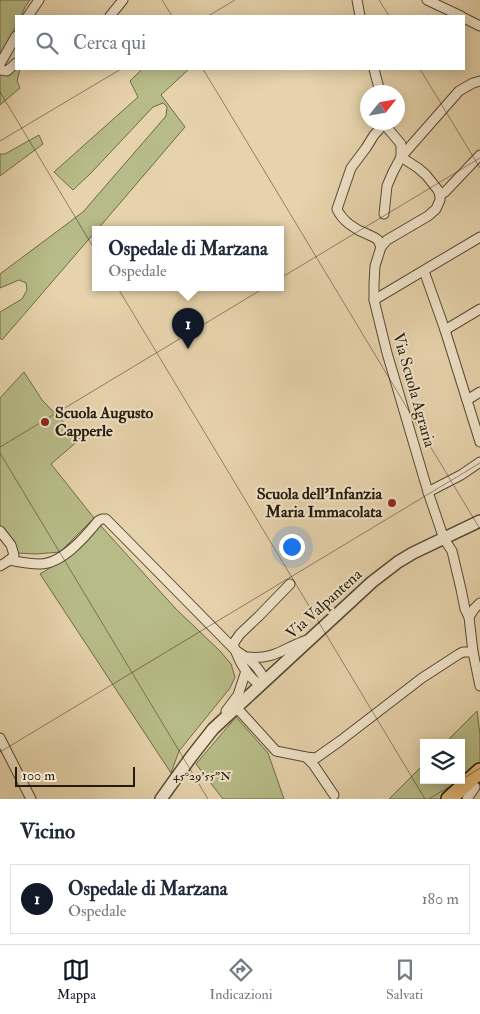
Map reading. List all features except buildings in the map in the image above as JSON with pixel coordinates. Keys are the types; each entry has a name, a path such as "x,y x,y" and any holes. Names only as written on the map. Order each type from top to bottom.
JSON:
{"highway":[{"path":"449,799 480,771"}],"street":[{"path":"29,15 39,0"},
{"path":"111,15 123,0"},
{"path":"357,0 360,15"},
{"path":"427,0 458,15"},
{"path":"465,18 480,26"},
{"path":"0,64 15,38"},
{"path":"0,70 7,71 15,64"},
{"path":"374,70 378,85"},
{"path":"384,214 387,186 401,157 459,91 480,81"},
{"path":"378,130 351,168 337,209 339,214 348,223 365,234 374,237 378,240 381,247 387,240 428,216 438,205 440,195 438,190 426,175 401,157"},
{"path":"390,130 401,144 401,157"},
{"path":"440,195 480,155"},
{"path":"374,300 480,237"},
{"name":"Via Scuola Agraria","path":"381,247 375,266 374,300 387,353 428,492 444,539"},
{"path":"424,271 445,330 480,442"},
{"path":"445,330 480,309"},
{"path":"467,400 480,392"},
{"path":"428,492 460,476 480,462"},
{"path":"9,560 41,564 58,558 71,549 98,521 106,519 235,650 260,669 263,683 255,682 246,671 235,650 233,644 240,634 290,584"},
{"name":"Via Valpantena","path":"161,799 213,730 372,582 413,553 480,521"},
{"path":"0,531 11,545 14,555 0,566"},
{"path":"444,539 452,551 465,609 469,617 473,652 480,686"},
{"path":"469,617 480,603"},
{"path":"246,657 262,658 274,655 310,638"},
{"path":"236,707 276,750 316,758 422,678 459,654 473,652"},
{"path":"213,730 238,695 246,671"},
{"path":"0,738 31,799"},
{"path":"306,757 334,795"},
{"path":"468,799 474,787"}],"green space":[{"path":"0,0 30,0 21,15 15,15 15,28 0,56"},
{"path":"15,66 15,70 20,70 17,81 20,88 0,105 0,73"},
{"path":"141,70 188,70 161,95 185,127 100,226 92,226 92,235 2,340 0,338 0,312 22,299 27,290 26,283 19,280 0,288 0,274 83,212 166,116 167,107 163,103 153,107 73,190 54,172 138,97 130,81"},
{"path":"39,135 43,144 0,176 0,154 5,154"},
{"path":"24,372 42,400 80,439 51,464 94,518 60,552 18,553 0,529 0,398"},
{"path":"100,525 176,609 220,651 231,664 235,677 230,688 179,751 171,773 40,574 66,558"},
{"path":"477,711 480,735 480,763 465,777 465,739 449,739"},
{"path":"236,717 268,753 284,799 223,799 196,764"},
{"path":"420,768 420,784 458,784 442,799 389,799"}],"place":[{"name":"Ospedale di Marzana","path":"188,349"},
{"name":"Scuola Augusto Capperle","path":"45,422"},
{"name":"Scuola dell'Infanzia Maria Immacolata","path":"392,503"}]}
